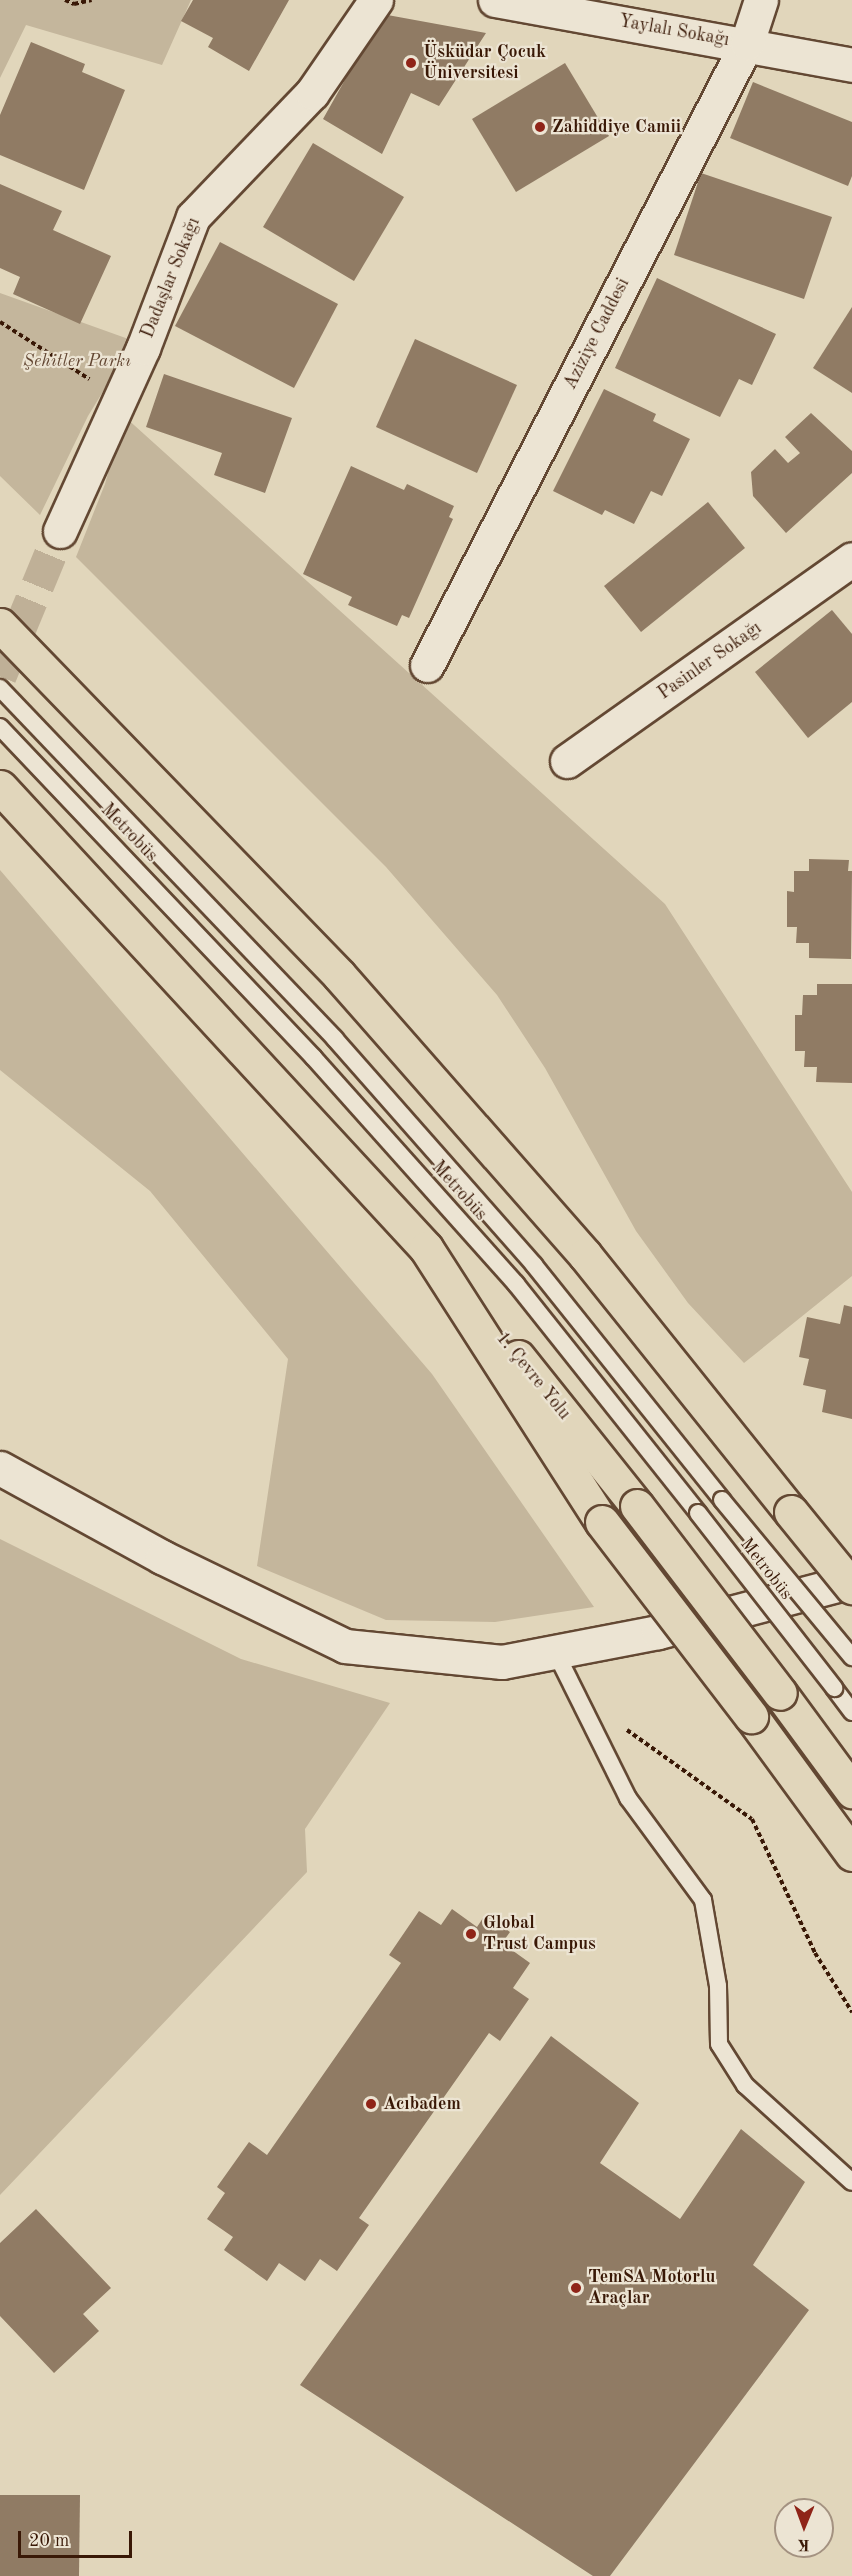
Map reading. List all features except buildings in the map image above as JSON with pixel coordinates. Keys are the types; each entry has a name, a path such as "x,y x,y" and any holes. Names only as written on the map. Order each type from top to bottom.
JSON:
{"highway":[{"path":"0,599 85,711"},
{"path":"0,625 339,975 585,1255 852,1587"},
{"path":"0,787 426,1248 602,1522 751,1716 852,1854"},
{"name":"1. Çevre Yolu","path":"426,1248 637,1506 852,1791"}],"street":[{"name":"Dadaşlar Sokağı","path":"60,531 120,399 193,217 312,93 376,0"},
{"name":"Yaylalı Sokağı","path":"495,0 747,43 852,65"},
{"name":"Aziziye Caddesi","path":"427,665 747,43 761,0"},
{"name":"Pasinler Sokağı","path":"567,761 852,559"},
{"path":"0,1468 162,1557 345,1646 502,1662 658,1632 852,1581"}],"lane":[{"name":"Metrobüs","path":"0,688 335,1040 534,1265 722,1500 852,1657"},
{"name":"Metrobüs","path":"0,728 298,1041 516,1284 852,1712"},
{"path":"555,1651 628,1798 703,1900 718,1986 719,2044 745,2085 852,2182"}],"path":[{"path":"65,0 74,4 92,0"},
{"path":"0,322 120,399"},
{"path":"622,1726 752,1819 815,1953 852,2012"}],"green space":[{"path":"0,0 191,0 162,65 26,25 0,78"},
{"name":"Şehitler Parkı","path":"0,293 134,341 88,416 40,515 0,476"},
{"path":"124,416 665,904 852,1192 852,1276 744,1363 688,1303 636,1231 545,1068 497,995 386,867 76,557 105,484"},
{"path":"0,870 432,1374 594,1607 495,1622 386,1620 257,1566 288,1359 150,1191 0,1070"},
{"path":"0,1539 241,1659 390,1703 305,1829 307,1872 0,2195"}],"tunnel":[{"path":"0,676 60,531"}],"place":[{"name":"Üsküdar Çocuk Üniversitesi","path":"411,63"},
{"name":"Zahiddiye Camii","path":"540,127"},
{"name":"Global Trust Campus","path":"471,1934"},
{"name":"Acıbadem","path":"371,2104"},
{"name":"TemSA Motorlu Araçlar","path":"576,2288"}]}
